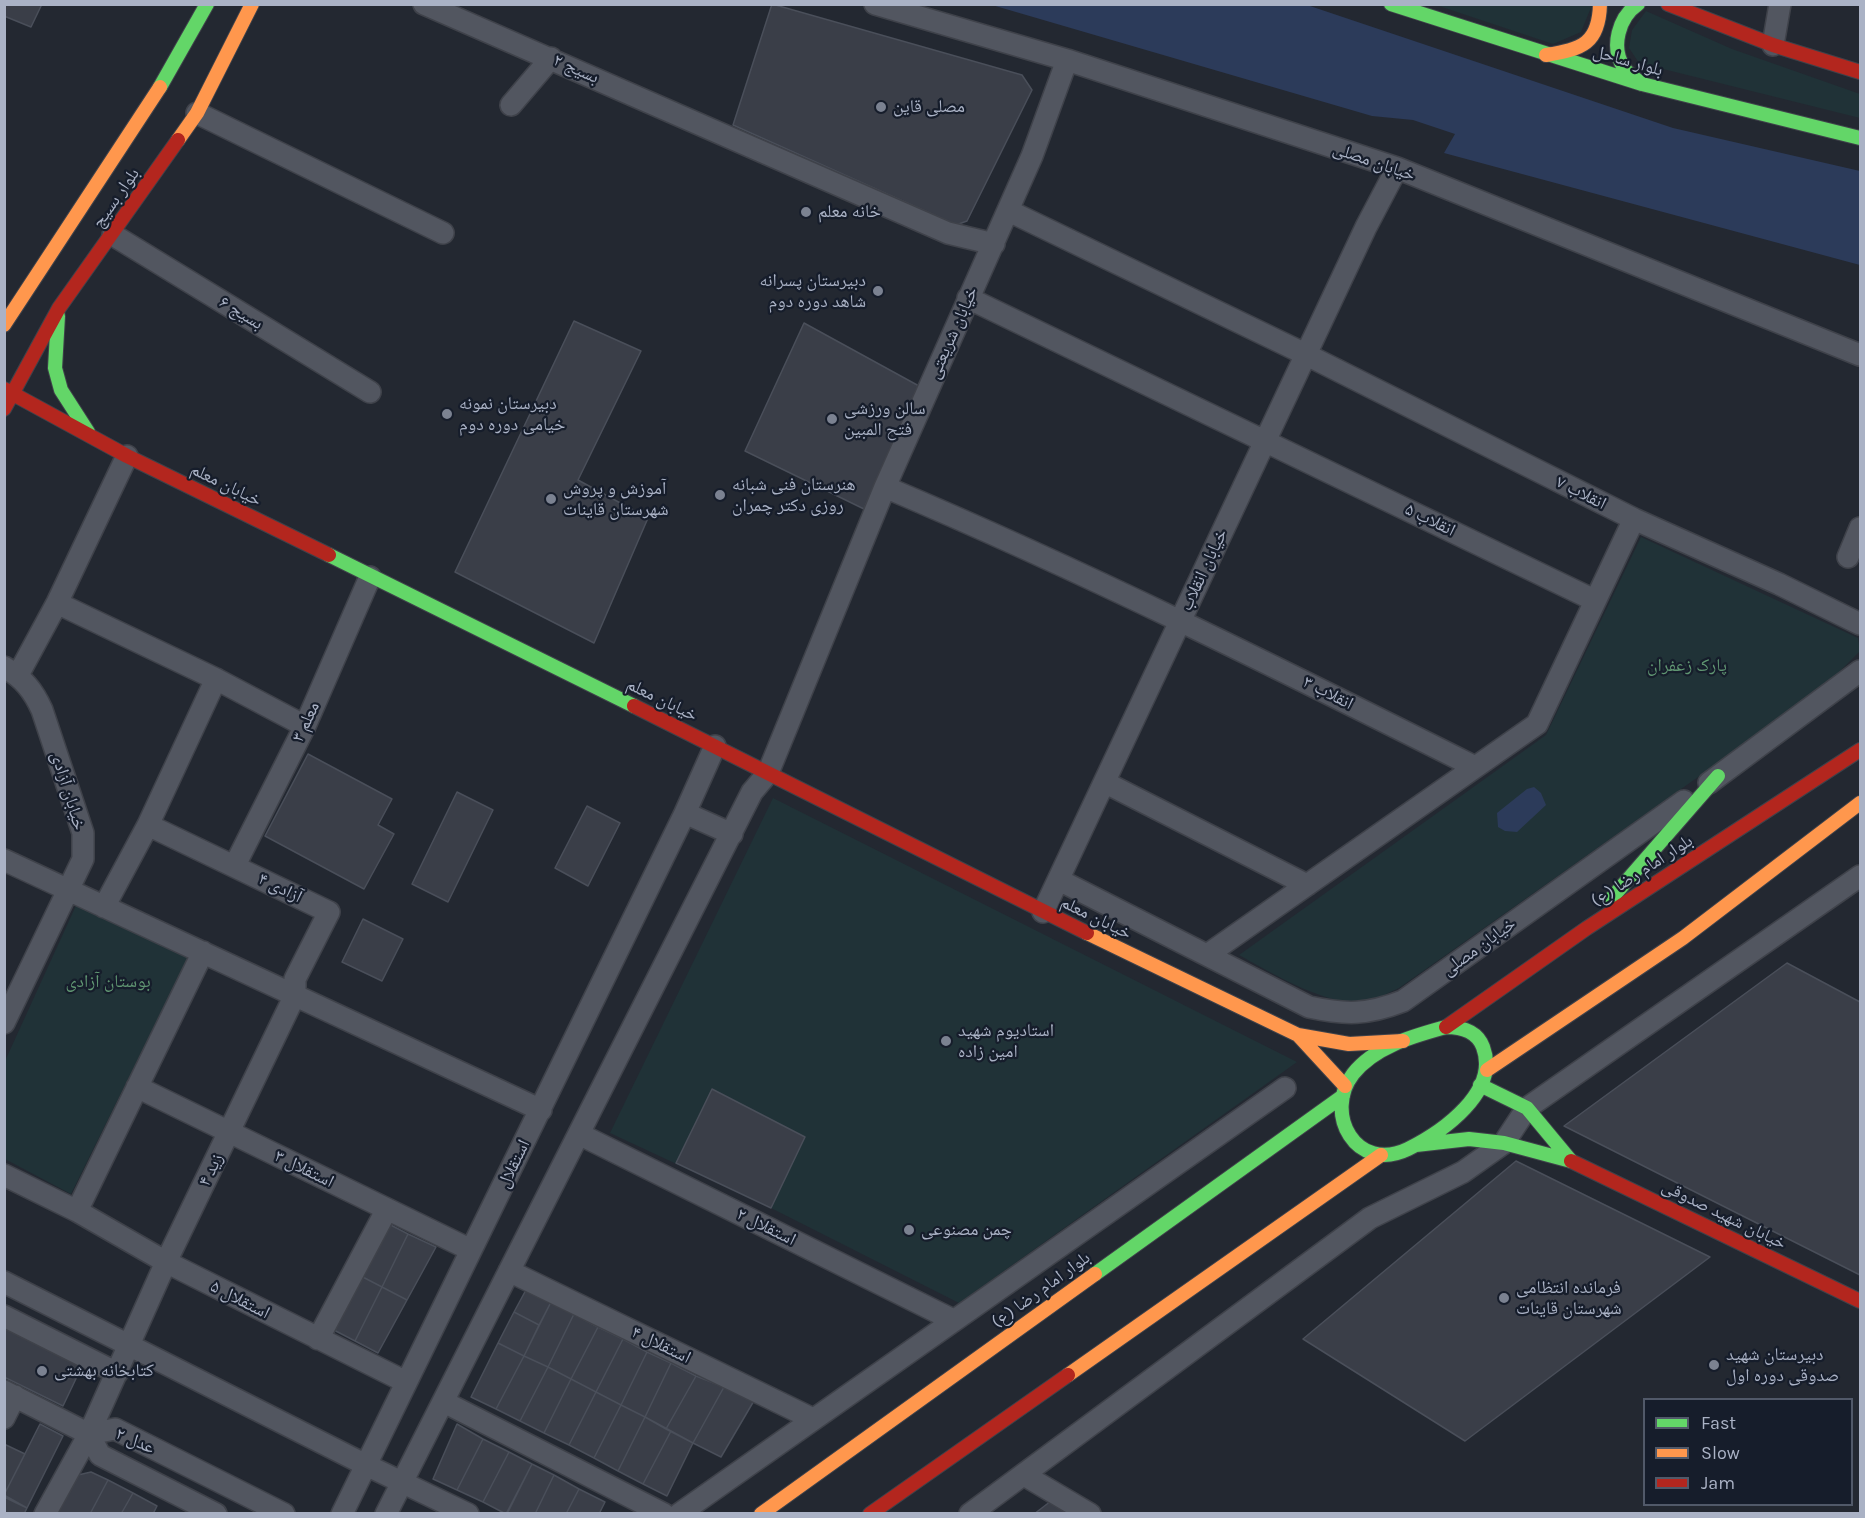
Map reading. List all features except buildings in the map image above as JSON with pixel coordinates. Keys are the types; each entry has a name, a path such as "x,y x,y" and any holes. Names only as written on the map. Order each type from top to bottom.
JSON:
{"main road":[{"name":"بلوار بسیج","path":"4,325 66,228 163,85 207,4"},
{"name":"بلوار بسیج","path":"4,409 8,391 59,309 197,113 252,4"},
{"name":"بلوار ساحل","path":"1391,4 1546,56 1642,84 1860,138"},
{"path":"1546,56 1579,49 1593,39 1598,27 1600,4"},
{"path":"1638,4 1620,24 1617,45 1623,66 1642,84"},
{"path":"1668,4 1773,45 1860,72"},
{"path":"59,309 55,368 61,390 91,436"},
{"name":"خیابان معلم","path":"8,391 127,456 715,746 1043,912 1298,1035"},
{"name":"بلوار امام رضا (ع)","path":"1446,1027 1587,928 1860,750"},
{"path":"1587,928 1718,776"},
{"path":"1487,1070 1683,938 1860,802"},
{"path":"1446,1027 1465,1028 1479,1039 1486,1053 1487,1070 1480,1085 1448,1125 1416,1145 1390,1157 1367,1153 1347,1133 1340,1108 1344,1091 1367,1062 1403,1041 1446,1027"},
{"path":"1298,1035 1349,1044 1403,1041"},
{"path":"1298,1035 1344,1091"},
{"path":"1480,1085 1527,1108 1571,1161"},
{"name":"بلوار امام رضا (ع)","path":"761,1514 1344,1091"},
{"path":"1416,1145 1469,1139 1504,1143 1571,1161"},
{"path":"870,1514 1381,1155"},
{"name":"خیابان شهید صدوقی","path":"1571,1161 1860,1300"}],"street":[{"name":"بسیج ۲","path":"424,4 948,232 994,244"},
{"name":"خیابان مصلی","path":"875,4 1067,60 1397,168 1860,355"},
{"path":"1773,45 1780,4"},
{"path":"511,105 551,58"},
{"name":"خیابان شریعتی","path":"768,773 885,487 1009,211 1067,60"},
{"path":"197,113 443,232"},
{"name":"خیابان انقلاب","path":"1043,912 1106,783 1180,619 1305,354 1397,168"},
{"name":"انقلاب ۷","path":"1009,211 1305,354 1634,519 1779,584 1860,624"},
{"name":"بسیج ۶","path":"113,235 370,392"},
{"name":"انقلاب ۵","path":"968,298 1594,600"},
{"path":"11,671 57,603 127,456"},
{"name":"انقلاب ۳","path":"885,487 998,535 1180,619 1475,767"},
{"path":"1207,955 1537,724 1634,519"},
{"path":"1848,557 1860,528"},
{"name":"معلم ۳","path":"235,866 305,726 370,577"},
{"path":"57,603 305,726"},
{"name":"خیابان آزادی","path":"6,1016 83,859 83,833 42,710 33,691 11,671"},
{"name":"خیابان مصلی","path":"1059,880 1309,1007 1344,1015 1377,1011 1403,1001 1718,776 1860,671"},
{"path":"104,907 148,825 216,680"},
{"name":"استقلال","path":"342,1514 364,1464 541,1110 685,813 715,746"},
{"path":"386,1514 752,792 768,773"},
{"path":"1106,783 1307,885"},
{"path":"685,813 732,834"},
{"name":"آزادی ۴","path":"148,825 329,912 295,979 295,995"},
{"path":"4,860 541,1110"},
{"path":"970,1514 1370,1218 1463,1172 1504,1143 1527,1108 1860,876"},
{"path":"77,1211 203,952"},
{"name":"زید ۴","path":"45,1514 89,1434 166,1262 295,995"},
{"name":"استقلال ۳","path":"137,1087 471,1250"},
{"path":"679,1514 1285,1088"},
{"name":"استقلال ۲","path":"579,1134 953,1320"},
{"name":"استقلال ۵","path":"4,1174 77,1211 166,1262 406,1382"},
{"path":"318,1339 387,1209"},
{"name":"استقلال ۴","path":"509,1271 813,1419"},
{"path":"4,1282 468,1514"},
{"path":"4,1316 117,1373"},
{"path":"4,1418 10,1394 89,1434"},
{"path":"444,1402 664,1514"},
{"name":"عدل ۲","path":"216,1514 100,1455 89,1434 115,1429 284,1514"},
{"path":"1024,1474 1090,1514"}],"green space":[{"path":"1436,5 1592,5 1581,32 1553,44"},
{"path":"1646,11 1732,49 1860,94 1860,118 1639,63 1629,48 1632,30"},
{"name":"پارک زعفران","path":"1641,537 1858,638 1860,651 1820,691 1399,988 1369,1001 1355,1003 1338,1000 1302,988 1239,955 1546,735"},
{"path":"773,798 1297,1062 959,1303 771,1208 610,1133"},
{"name":"بوستان آزادی","path":"79,899 192,950 71,1194 5,1159 5,1061"}],"water":[{"path":"992,5 1307,5 1673,128 1860,171 1860,265 1444,153 1455,134 1413,120 1372,116"},
{"path":"1534,787 1541,793 1546,805 1517,832 1505,831 1498,827 1497,813 1527,789"}],"traffic: fast":[{"path":"160,87 207,4"},
{"path":"1391,4 1642,84 1860,138"},
{"path":"1638,4 1622,24 1617,42 1624,68 1642,84"},
{"path":"58,316 55,368 61,390 88,432"},
{"path":"329,555 634,706"},
{"path":"1610,900 1718,776"},
{"path":"1446,1027 1468,1031 1477,1037 1483,1047 1486,1064 1483,1080 1476,1095 1451,1121 1408,1149 1389,1155 1373,1153 1360,1147 1350,1136 1344,1121 1342,1106 1345,1089 1353,1074 1362,1064 1384,1049 1408,1038 1446,1027"},
{"path":"1416,1145 1469,1139 1504,1143 1571,1161 1527,1108 1480,1085"},
{"path":"1095,1274 1343,1096"}],"traffic: slow":[{"path":"178,140 197,113 252,4"},
{"path":"1546,55 1579,47 1586,42 1596,28 1600,4"},
{"path":"4,325 160,87"},
{"path":"1487,1070 1683,938 1860,803"},
{"path":"1087,933 1298,1035 1349,1044 1403,1041"},
{"path":"1298,1035 1345,1086"},
{"path":"1068,1375 1381,1155"},
{"path":"761,1514 1095,1274"}],"traffic: jam":[{"path":"1668,4 1773,45 1860,72"},
{"path":"4,409 59,308 178,140"},
{"path":"4,389 127,456 329,555"},
{"path":"634,706 1087,933"},
{"path":"1446,1027 1587,928 1860,750"},
{"path":"1571,1161 1860,1301"},
{"path":"870,1514 1068,1375"}],"place":[{"name":"مصلی قاین","path":"881,107"},
{"name":"خانه معلم","path":"806,212"},
{"name":"دبیرستان پسرانه شاهد دوره دوم","path":"878,291"},
{"name":"دبیرستان نمونه خیامی دوره دوم","path":"447,414"},
{"name":"سالن ورزشی فتح المبین","path":"832,419"},
{"name":"هنرستان فنی شبانه روزی دکتر چمران","path":"720,495"},
{"name":"آموزش و پروش شهرستان قاینات","path":"551,499"},
{"name":"استادیوم شهید امین زاده","path":"946,1041"},
{"name":"چمن مصنوعی","path":"909,1230"},
{"name":"فرمانده انتظامی شهرستان قاینات","path":"1504,1298"},
{"name":"دبیرستان شهید صدوقی دوره اول","path":"1714,1365"},
{"name":"کتابخانه بهشتی","path":"42,1371"}]}
